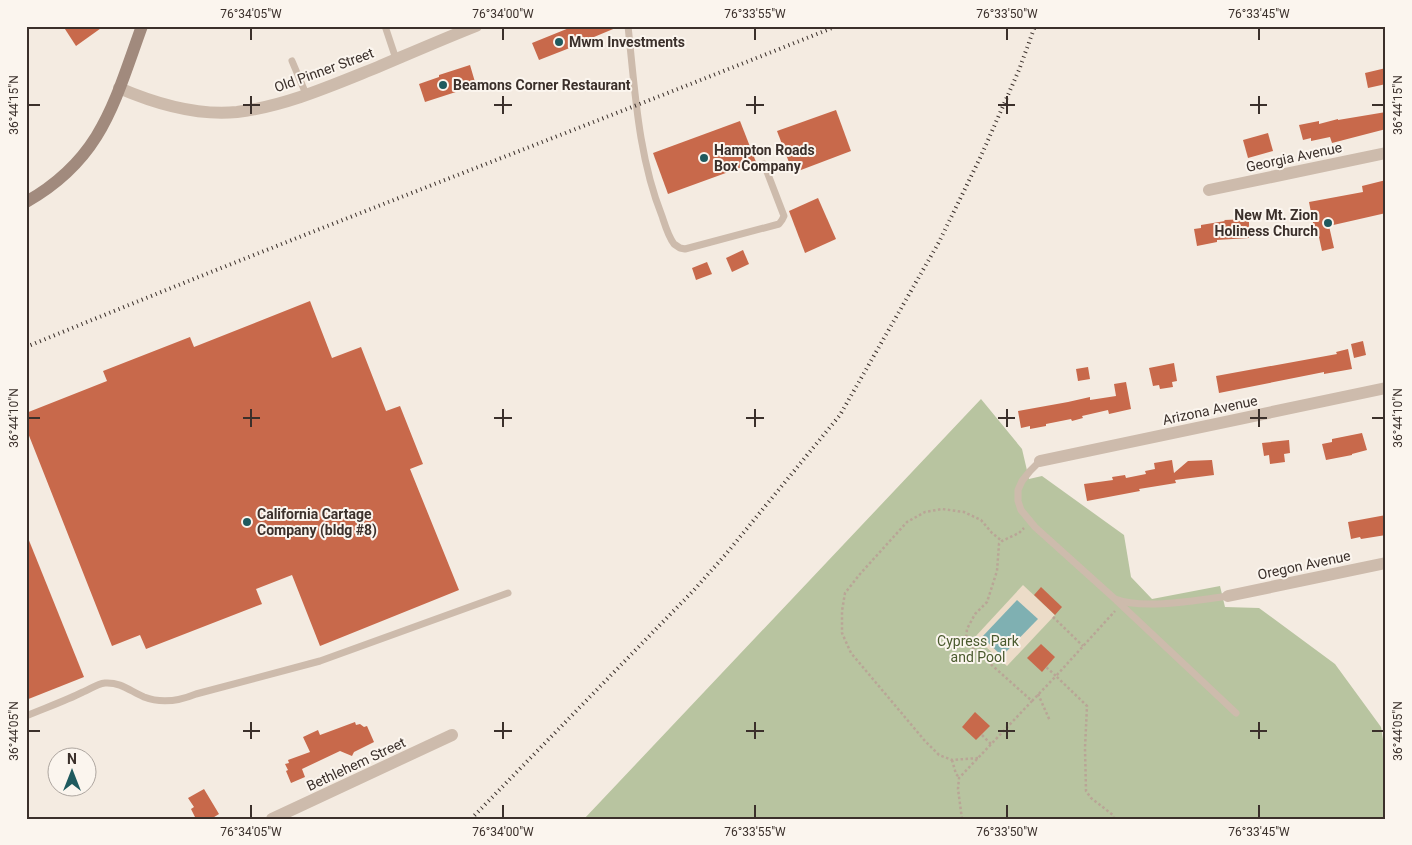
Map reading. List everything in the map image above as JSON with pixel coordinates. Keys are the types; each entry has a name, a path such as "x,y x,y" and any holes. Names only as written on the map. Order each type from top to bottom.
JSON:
{"main road":[{"path":"26,202 43,193 63,178 95,140 107,119 142,26"}],"street":[{"name":"Old Pinner Street","path":"119,88 171,107 199,111 238,112 278,103 306,94 476,26"},
{"name":"Georgia Avenue","path":"1209,190 1386,153"},
{"name":"Arizona Avenue","path":"1040,461 1386,388"},
{"name":"Oregon Avenue","path":"1228,596 1386,563"},
{"name":"Bethlehem Street","path":"272,819 452,736"}],"lane":[{"path":"385,26 396,59"},
{"path":"628,26 640,131 647,168 657,204 674,244 685,249 779,224 784,216 764,164"},
{"path":"292,61 306,94"},
{"path":"1040,461 1026,476 1018,490 1018,501 1021,510 1030,521 1236,713"},
{"path":"26,716 93,686 104,684 126,687 156,701 170,702 183,699 320,661 508,593"},
{"path":"1118,602 1154,604 1228,596"}],"path":[{"path":"978,758 952,760 939,755 925,741 851,653 842,633 842,611 845,593 860,574 907,522 925,512 942,509 964,512 981,520 1002,541"},
{"path":"1030,521 1019,533 999,544 997,571 987,602 975,614 967,629 966,639 976,651 1032,701"},
{"path":"962,819 958,789 959,778 1056,676 1118,602"},
{"path":"1053,618 1083,646"},
{"path":"1046,667 1087,706 1085,748 1086,791 1091,798 1113,815 1114,819"},
{"path":"1038,694 1050,721"},
{"path":"982,735 991,744"},
{"path":"952,760 959,778"}],"green space":[{"name":"Cypress Park and Pool","path":"981,399 1022,449 1029,479 1042,476 1124,535 1131,577 1152,599 1220,586 1225,607 1259,608 1335,664 1381,727 1386,759 1386,819 584,819"}],"shaded area":[{"path":"1023,585 1055,615 1007,666 975,637"}],"water":[{"path":"1017,600 1038,619 1002,656 982,637"}],"building":[{"path":"63,26 104,26 76,46"},
{"name":"Mwm Investments","path":"574,26 618,27 594,37 597,43 587,47 585,42 539,60 532,43"},
{"name":"Beamons Corner Restaurant","path":"470,65 475,82 461,87 462,90 425,102 419,84"},
{"path":"1386,68 1386,84 1368,88 1365,73"},
{"path":"836,110 851,151 793,173 777,131"},
{"path":"1386,112 1386,129 1332,143 1330,137 1311,141 1311,138 1303,140 1299,125 1319,121 1319,124 1338,119"},
{"name":"Hampton Roads Box Company","path":"740,121 756,162 668,194 653,153"},
{"path":"1268,133 1273,151 1248,158 1243,140"},
{"name":"New Mt. Zion Holiness Church","path":"1386,180 1386,213 1329,226 1334,248 1322,251 1317,228 1314,228 1309,202 1363,192 1362,186"},
{"path":"818,198 836,239 805,253 789,211"},
{"path":"1249,219 1249,238 1217,240 1217,242 1197,246 1194,229 1201,228 1201,225 1224,220"},
{"path":"743,250 749,264 732,272 726,258"},
{"path":"707,262 712,274 696,280 692,268"},
{"name":"California Cartage Company (bldg #8)","path":"310,301 332,358 361,347 386,411 400,406 423,464 410,469 459,590 320,646 292,575 256,589 262,604 146,649 140,635 112,646 26,428 26,413 107,381 103,371 190,337 194,347"},
{"path":"1363,341 1366,355 1354,358 1351,344"},
{"path":"1348,349 1352,369 1324,374 1324,372 1219,393 1216,376 1337,354 1336,352"},
{"path":"1174,363 1177,381 1172,382 1173,387 1160,389 1159,385 1153,386 1149,368"},
{"path":"1088,367 1090,379 1078,381 1076,369"},
{"path":"1126,382 1131,409 1109,414 1108,410 1082,416 1083,418 1072,421 1071,419 1030,429 1030,426 1021,428 1018,411 1090,397 1090,400 1116,396 1114,384"},
{"path":"1362,433 1367,450 1326,460 1322,444 1332,442 1332,439"},
{"path":"1289,440 1290,453 1284,454 1285,462 1270,464 1269,455 1264,456 1262,443"},
{"path":"1172,460 1174,473 1188,461 1212,460 1214,475 1175,480 1176,483 1087,501 1084,484 1113,480 1112,477 1125,475 1126,478 1146,474 1145,471 1155,469 1154,463"},
{"path":"1386,515 1386,535 1351,539 1348,522"},
{"path":"26,533 84,677 26,700"},
{"path":"1041,587 1062,607 1055,615 1034,595"},
{"path":"1041,644 1055,657 1042,672 1027,658"},
{"path":"975,712 990,726 976,740 962,727"},
{"path":"355,722 356,725 367,726 374,742 354,752 352,756 340,751 302,769 305,777 291,783 285,764 289,763 288,760 310,752 303,737 318,730 320,735"},
{"path":"204,789 219,814 211,819 196,819 191,809 194,807 188,798"}],"railway":[{"path":"26,347 228,265 837,26"},
{"path":"471,819 694,590 726,554 840,415 939,242 981,156 1019,70 1035,26"}],"place":[{"name":"Mwm Investments","path":"559,42"},
{"name":"Beamons Corner Restaurant","path":"443,85"},
{"name":"Hampton Roads Box Company","path":"704,158"},
{"name":"New Mt. Zion Holiness Church","path":"1328,223"},
{"name":"California Cartage Company (bldg #8)","path":"247,522"}]}
